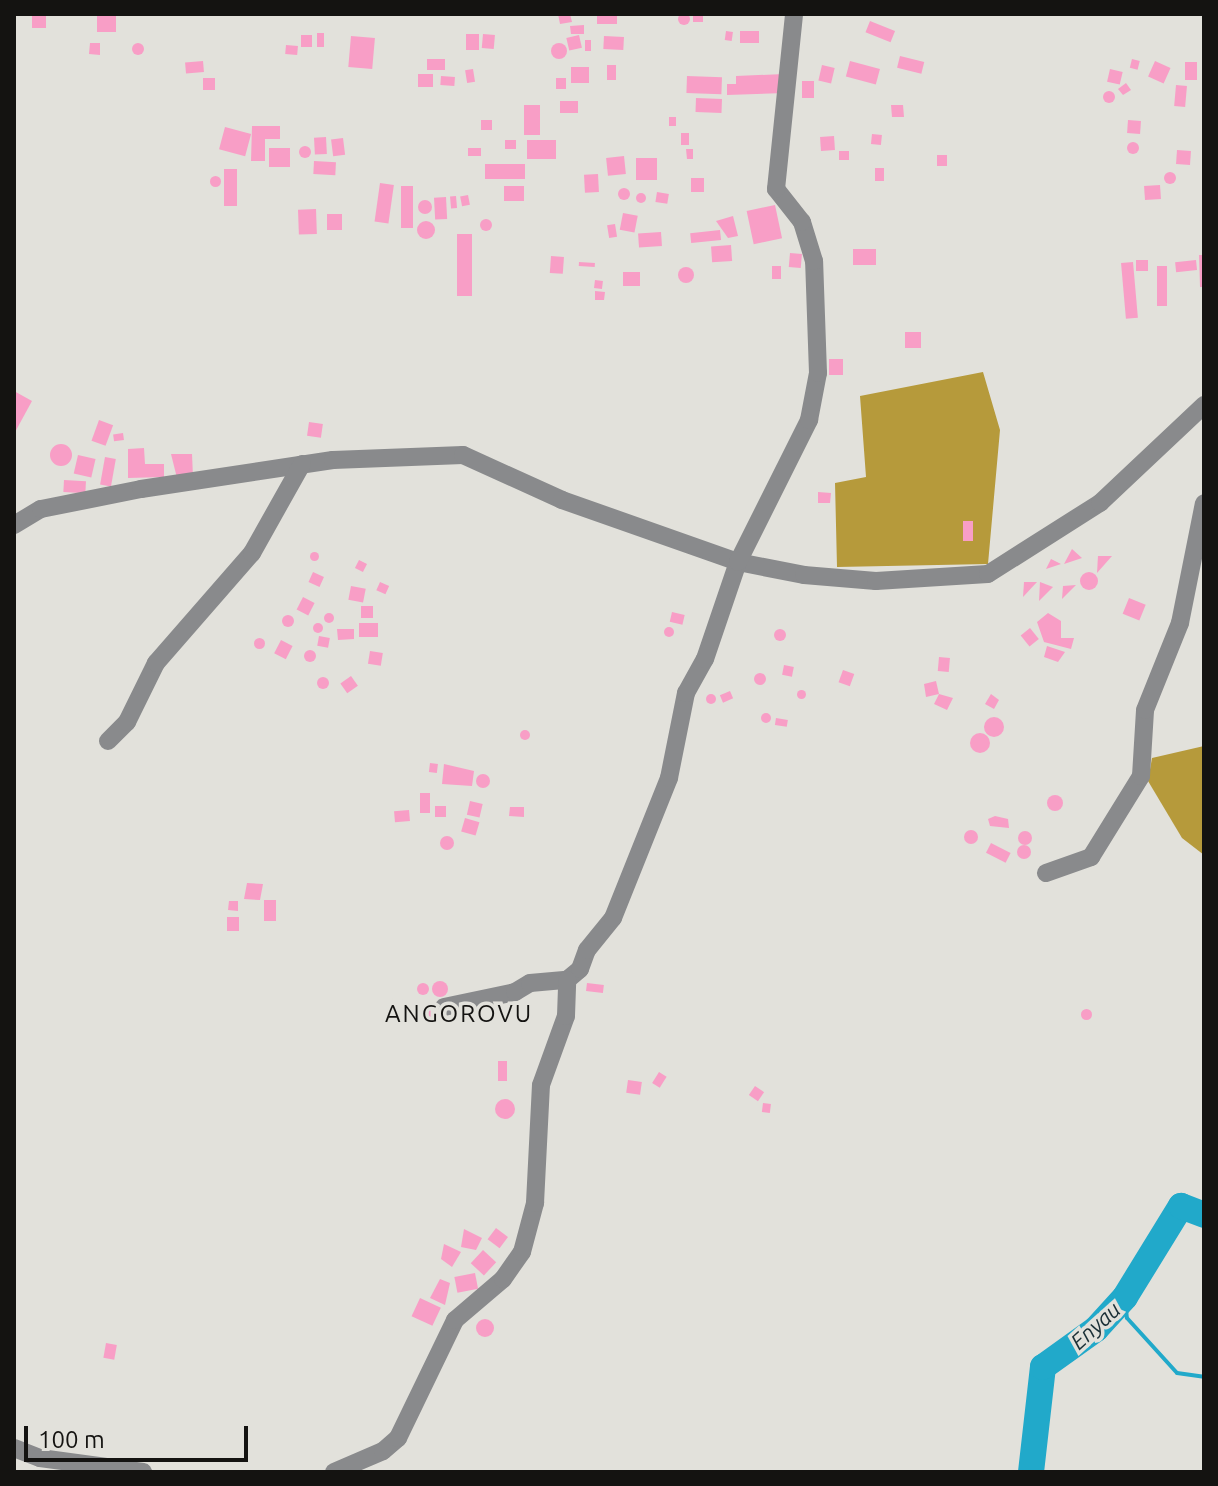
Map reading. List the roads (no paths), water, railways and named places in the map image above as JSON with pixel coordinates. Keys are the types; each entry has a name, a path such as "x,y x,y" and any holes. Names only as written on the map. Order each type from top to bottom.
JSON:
{"street":[{"path":"444,1007 515,992 530,983 567,980 580,969 587,950 613,918 669,778 686,693 705,659 738,562 809,420 818,373 814,261 802,222 776,189 794,14"},
{"path":"14,525 41,509 302,464 463,455 562,500 738,562 804,575 876,581 988,574 1100,503 1204,405"},
{"path":"108,741 127,722 156,663 252,553 302,464"},
{"path":"1046,873 1091,857 1141,776 1145,710 1180,623 1204,503"},
{"path":"334,1472 383,1451 398,1438 455,1320 503,1279 522,1252 535,1203 541,1085 566,1016 567,980"},
{"path":"14,1448 40,1458 143,1472"}],"waterway":[{"name":"Enyau","path":"1031,1472 1043,1367 1096,1329 1125,1297 1181,1206 1204,1215"},
{"path":"1125,1297 1127,1318 1177,1373 1204,1377"}],"district":[{"name":"ANGOROVU","path":"459,1014"}]}
